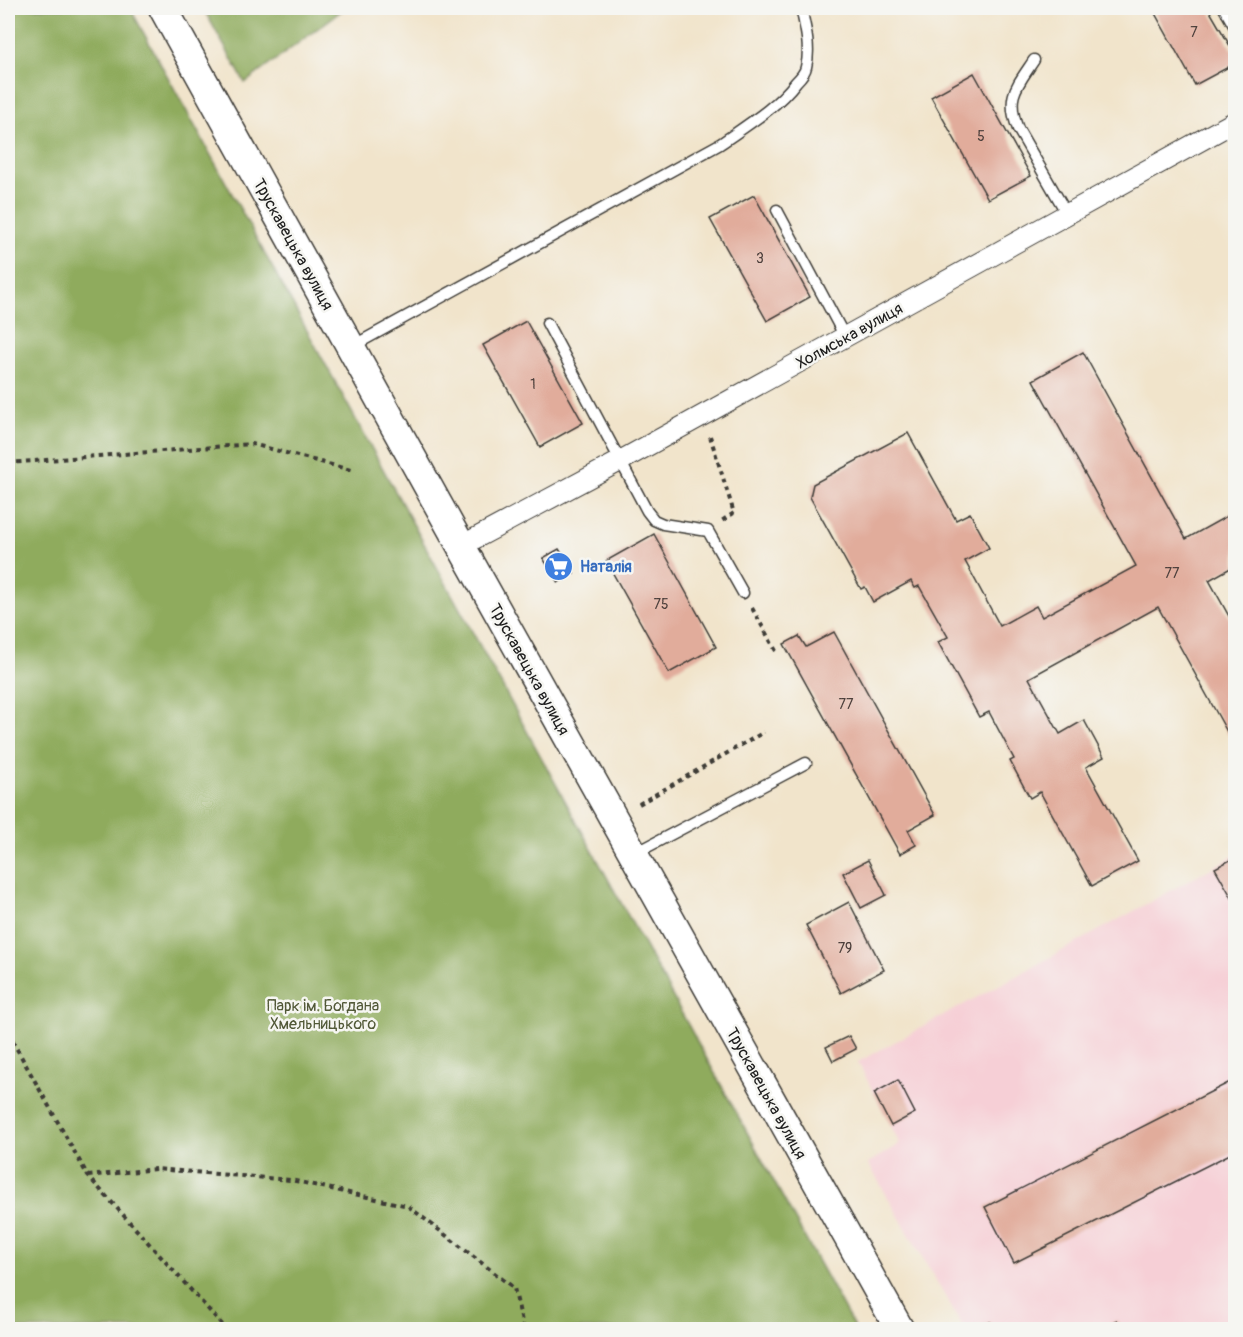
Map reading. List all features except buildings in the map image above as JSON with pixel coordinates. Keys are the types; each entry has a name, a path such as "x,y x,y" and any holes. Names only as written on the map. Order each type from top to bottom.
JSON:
{"main road":[{"name":"Трускавецька вулиця","path":"163,8 461,546 900,1329"}],"street":[{"name":"Холмська вулиця","path":"461,546 620,461 1236,121"}],"lane":[{"path":"351,348 720,144 773,106 806,70 807,39 801,8"},
{"path":"1224,8 1236,28"},
{"path":"1034,60 1015,89 1012,105 1014,119 1067,214"},
{"path":"777,210 846,337"},
{"path":"547,323 647,511 654,520 663,524 708,531 743,593"},
{"path":"634,855 806,763"}],"path":[{"path":"703,415 734,513 708,531"},
{"path":"8,463 252,444 351,470"},
{"path":"762,626 776,651"},
{"path":"639,804 764,732"},
{"path":"8,1033 88,1176 227,1329"},
{"path":"88,1176 156,1169 291,1180 408,1206 514,1288 524,1329"}],"shaded area":[{"path":"1235,855 1235,1329 964,1329 868,1163 900,1144 858,1062"}],"green space":[{"name":"Парк ім. Богдана Хмельницького","path":"8,8 130,8 855,1329 8,1329"},
{"path":"203,8 345,8 245,83"}],"place":[{"name":"Наталія","path":"559,566"}]}
